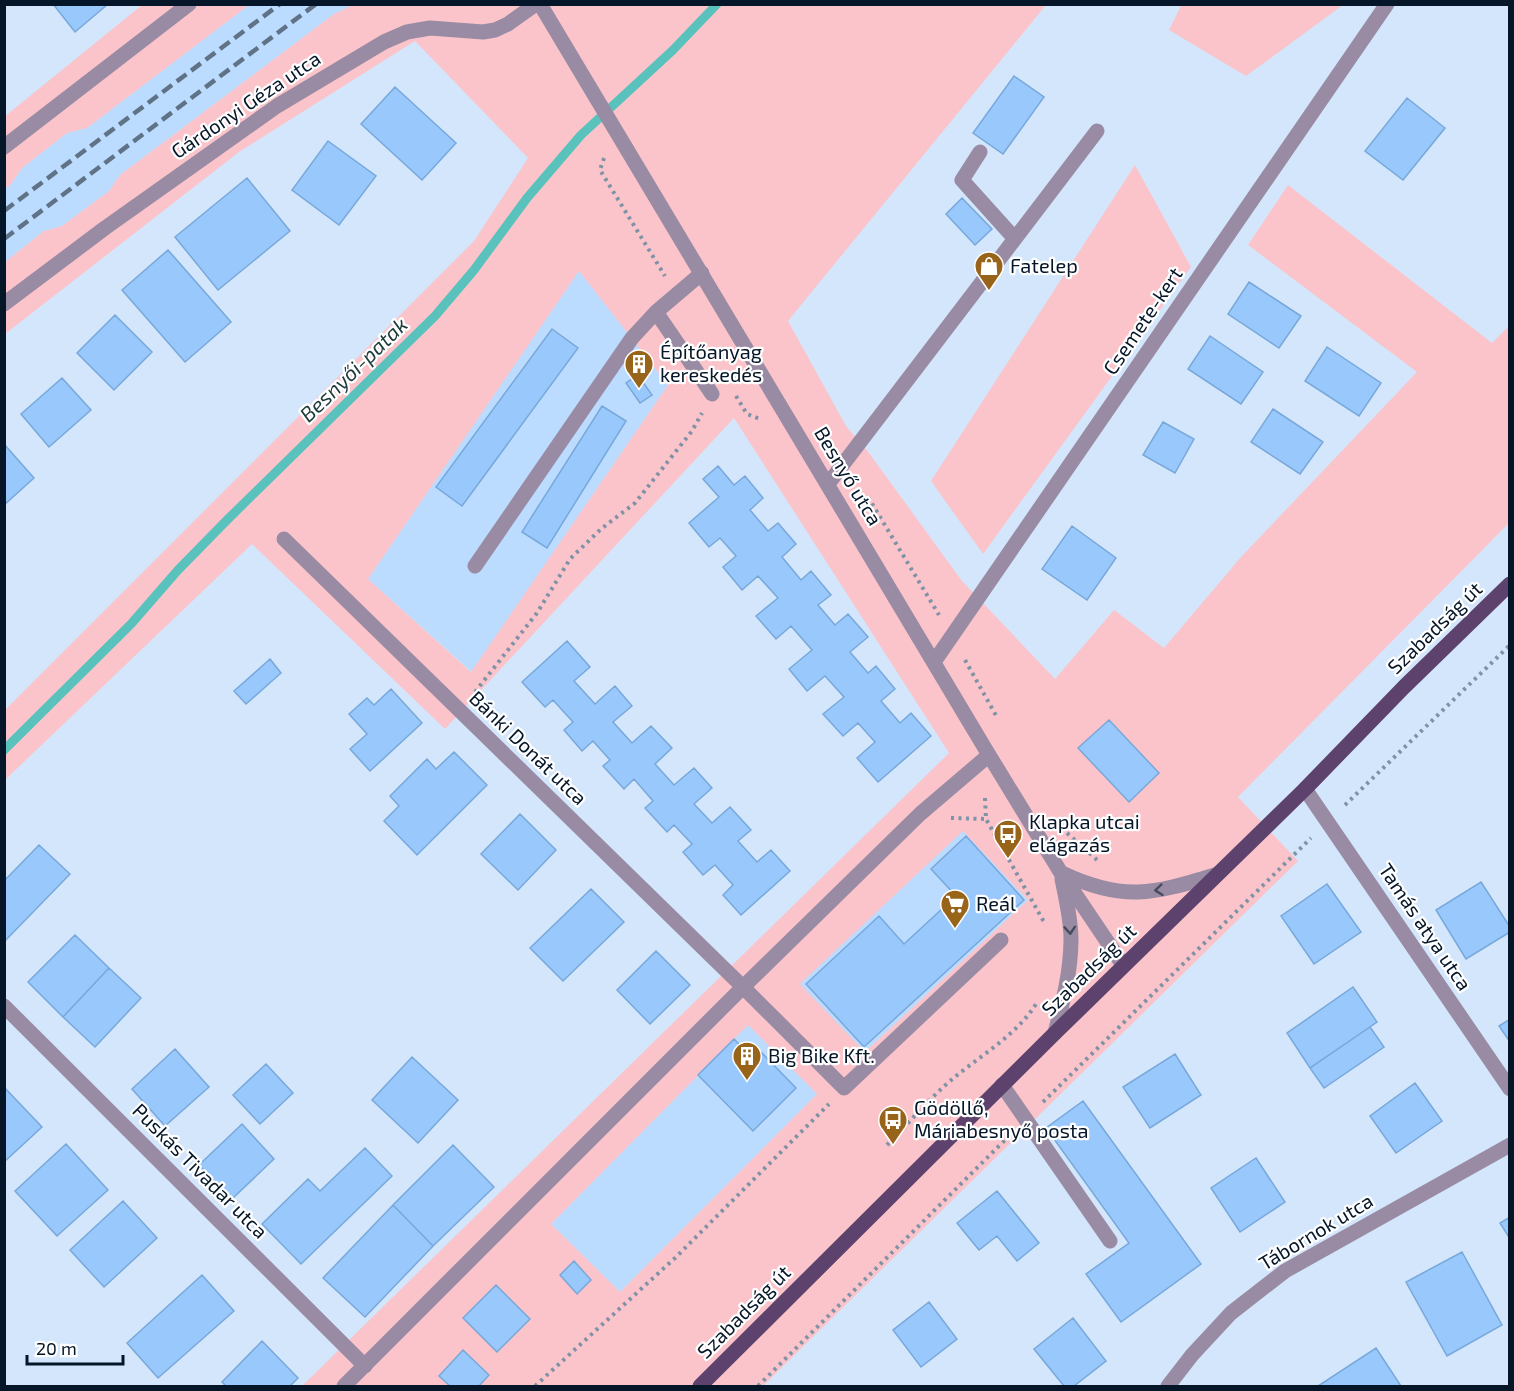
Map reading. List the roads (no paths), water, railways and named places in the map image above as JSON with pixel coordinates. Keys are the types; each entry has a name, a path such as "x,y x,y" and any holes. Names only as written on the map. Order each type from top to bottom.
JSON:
{"main road":[{"name":"Szabadság út","path":"700,1386 1215,875 1305,789 1509,584"}],"street":[{"name":"Besnyő utca","path":"538,4 702,273 989,755 1061,873 1124,965"},
{"name":"Gárdonyi Géza utca","path":"4,304 105,228 278,106 384,42 407,32 430,28 483,32 495,30 538,4"},
{"name":"Csemete-kert","path":"934,662 1387,4"},
{"path":"4,147 185,6"},
{"path":"828,484 1097,131"},
{"path":"980,152 962,180 1015,239"},
{"path":"475,566 632,338 657,312 702,273"},
{"path":"657,312 712,394"},
{"name":"Bánki Donát utca","path":"284,539 844,1088 1001,940"},
{"path":"344,1386 743,987 920,814 989,755"},
{"name":"Tamás atya utca","path":"1305,789 1509,1089"},
{"path":"1061,873 1087,885 1108,891 1134,892 1168,889 1215,875"},
{"path":"1055,1033 1066,991 1071,944 1069,914 1061,873"},
{"name":"Puskás Tivadar utca","path":"4,1006 365,1366"},
{"path":"1002,1086 1110,1241"},
{"name":"Tábornok utca","path":"1168,1386 1192,1355 1231,1313 1285,1271 1509,1145"}],"waterway":[{"name":"Besnyői-patak","path":"4,750 131,624 178,570 228,519 435,316 474,270 527,198 581,135 673,50 717,4"}],"railway":[{"path":"4,211 280,4"},
{"path":"4,239 316,4"}],"place":[{"name":"Fatelep","path":"989,292"},
{"name":"Építőanyag kereskedés","path":"639,390"},
{"name":"Klapka utcai elágazás","path":"1008,860"},
{"name":"Reál","path":"955,930"},
{"name":"Big Bike Kft.","path":"747,1082"},
{"name":"Gödöllő, Máriabesnyő posta","path":"893,1146"}]}
